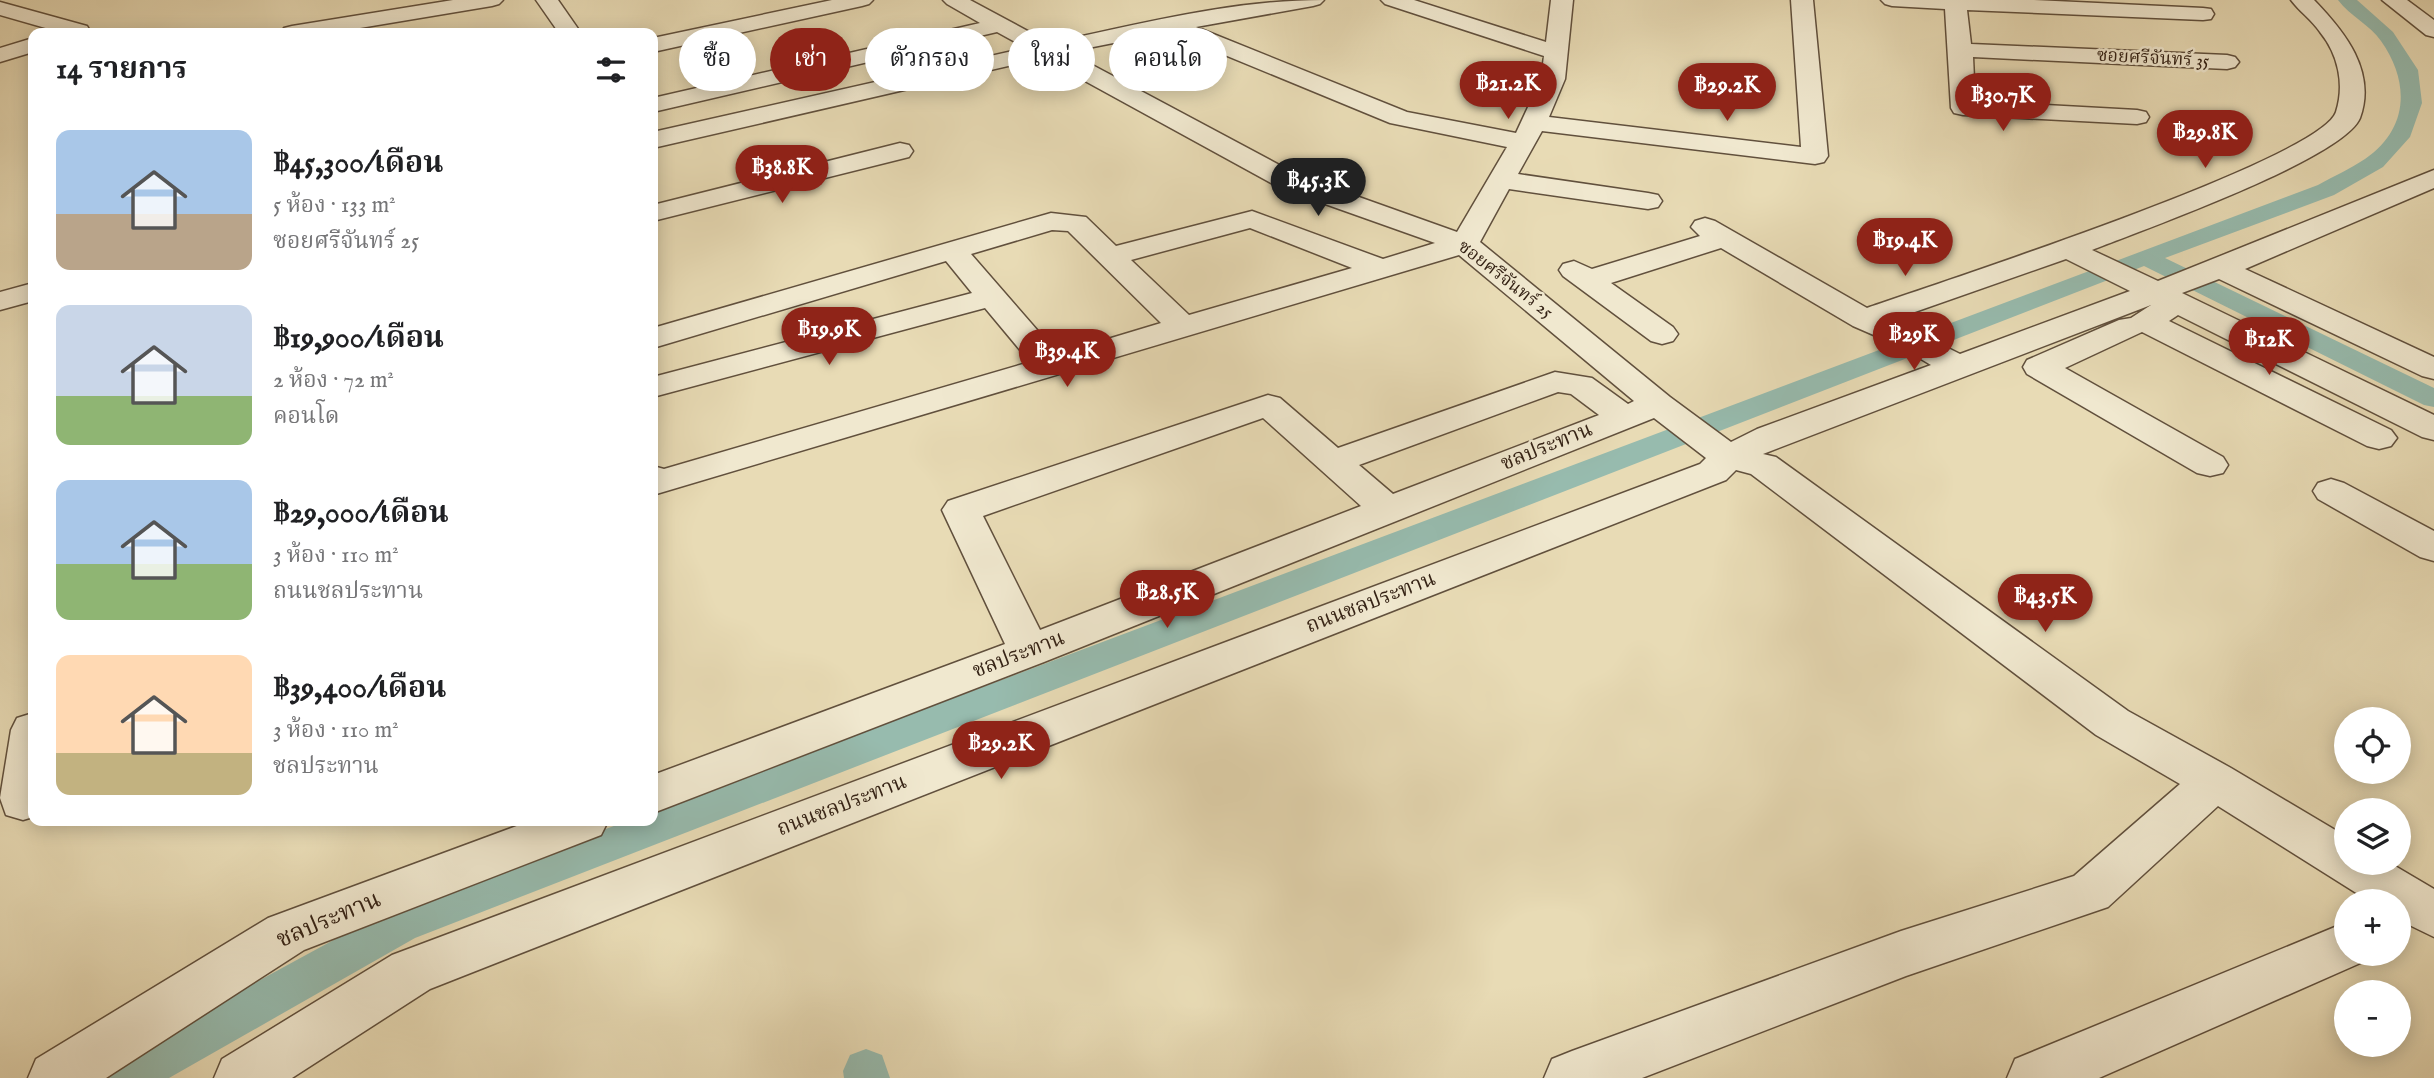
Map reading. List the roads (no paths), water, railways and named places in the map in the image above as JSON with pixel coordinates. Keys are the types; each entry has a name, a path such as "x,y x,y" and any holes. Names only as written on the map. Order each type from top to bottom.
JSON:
{"street":[{"path":"400,0 437,9"},
{"path":"322,28 492,0"},
{"path":"547,0 566,28"},
{"path":"753,0 786,28"},
{"path":"658,45 863,0"},
{"name":"ซอยศรีจันทร์ 25","path":"954,0 998,16 1014,28"},
{"path":"1168,25 1187,0"},
{"path":"1095,41 1313,0"},
{"path":"1392,0 1556,52"},
{"path":"658,483 1464,243 1528,133 1553,79 1562,0"},
{"path":"1168,25 1399,118 1447,130 1528,133 1815,156 1802,0"},
{"path":"1892,0 2203,14"},
{"path":"1864,319 2068,249 2271,169 2319,141 2347,118 2352,91 2349,62 2330,29 2302,0"},
{"path":"2393,0 2434,30"},
{"path":"1955,1 1961,50 1963,108 2137,117"},
{"path":"5,9 69,28"},
{"path":"851,60 998,16"},
{"path":"0,55 28,47"},
{"name":"ซอยศรีจันทร์ 35","path":"1961,50 2227,62"},
{"path":"2082,55 2105,81"},
{"path":"658,139 1008,60"},
{"name":"ซอยศรีจันทร์ 25","path":"1095,77 1290,182 1464,243 1682,429"},
{"path":"658,104 770,79"},
{"path":"851,83 863,93"},
{"path":"658,212 900,151"},
{"path":"2210,465 2039,367 2180,290 2434,178"},
{"path":"1500,180 1648,201"},
{"path":"1110,256 1252,219 1380,268"},
{"path":"658,337 1051,221 1076,223 1183,327"},
{"path":"1662,334 1580,275 1714,232 1864,319 1910,339 1951,362"},
{"path":"2068,249 2127,277 2180,290 2434,369"},
{"path":"952,250 1051,366"},
{"path":"2180,290 2379,438"},
{"path":"1682,429 1769,437 1951,362 2180,290 2434,429"},
{"path":"0,301 28,293"},
{"path":"658,386 992,297"},
{"path":"1333,462 1555,382 1580,385 1763,465 2112,723 2215,781 2334,853"},
{"path":"1029,651 961,510 1268,405 1388,510"},
{"name":"ชลประทาน","path":"658,792 1029,651 1388,510 1682,429"},
{"name":"ถนนชลประทาน","path":"242,1078 411,972 1713,472 1682,429"},
{"path":"2331,491 2434,548"},
{"path":"23,801 28,770"},
{"path":"1572,1078 1901,954 2090,892 2215,781"},
{"name":"ชลประทาน","path":"56,1078 286,934 571,826"},
{"path":"2365,875 2420,916"},
{"path":"2035,1078 2334,951"}],"waterway":[{"path":"2145,257 2326,190 2375,162 2403,133 2412,103 2408,70 2387,36 2347,0"},
{"path":"125,1078 400,925 2145,257"},
{"path":"2145,257 2434,399"},
{"path":"866,1071 867,1078"}]}
